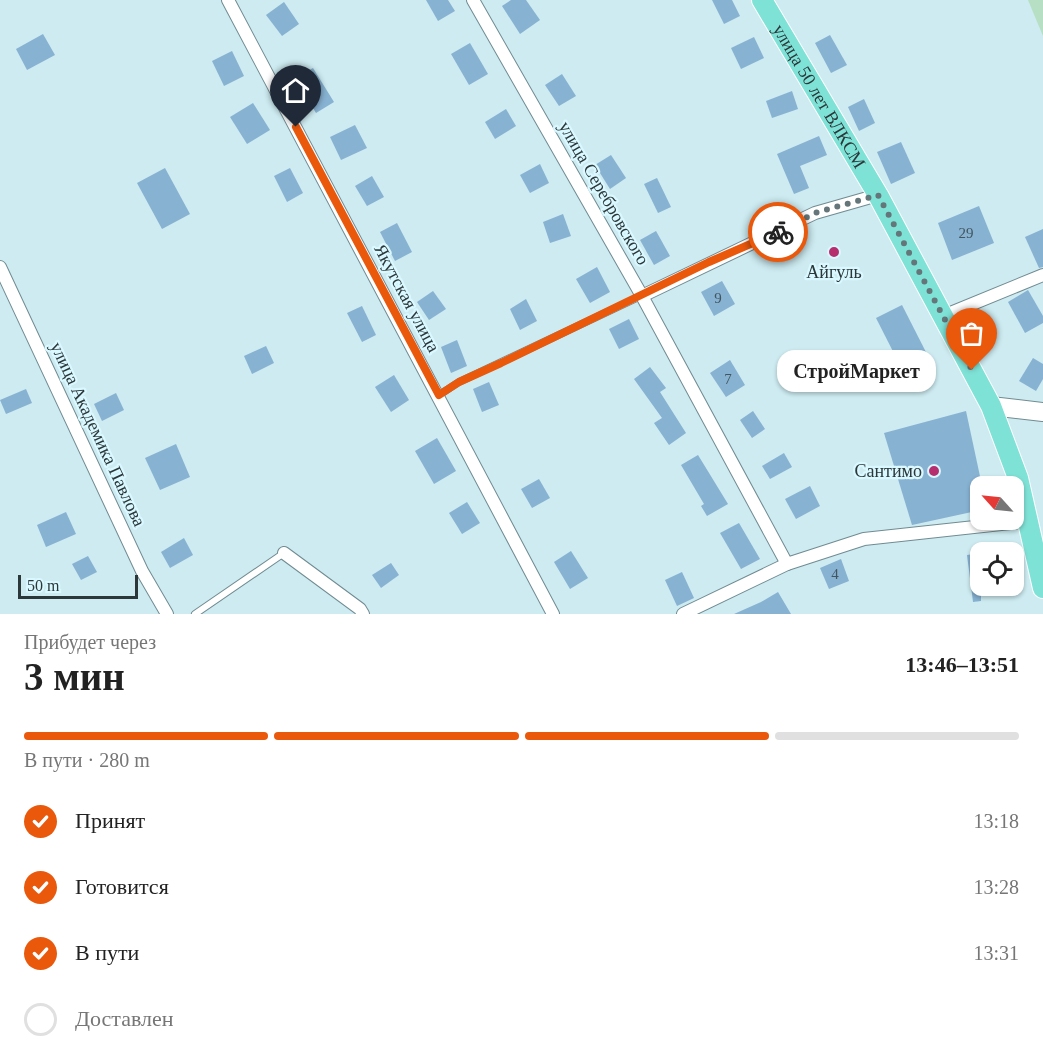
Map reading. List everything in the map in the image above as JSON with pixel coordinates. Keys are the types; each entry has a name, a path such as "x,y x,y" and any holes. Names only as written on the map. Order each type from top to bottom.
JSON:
{"main road":[{"name":"улица 50 лет ВЛКСМ","path":"762,0 878,195 991,406 1018,478 1043,588"},
{"path":"991,406 1043,412"}],"street":[{"name":"Якутская улица","path":"228,0 553,614"},
{"name":"улица Серебровского","path":"473,0 642,296 787,564"},
{"path":"642,296 815,213 878,195"},
{"name":"улица Академика Павлова","path":"0,267 142,571 167,614"},
{"path":"943,316 1043,275"},
{"path":"683,614 787,564 864,538 1029,521"},
{"path":"284,553 360,609 363,614"}],"lane":[{"path":"439,395 459,382 642,296"},
{"path":"195,614 284,553"}],"green space":[{"path":"1028,0 1043,0 1043,36"}],"building":[{"path":"426,0 448,0 455,11 438,21"},
{"path":"511,0 526,0 540,20 520,34 502,6"},
{"path":"712,0 732,0 740,16 724,24"},
{"path":"284,2 299,24 282,36 266,15"},
{"path":"43,34 55,55 27,70 16,49"},
{"path":"830,35 847,65 831,73 815,43"},
{"path":"754,37 764,58 741,69 731,48"},
{"path":"470,43 488,74 469,85 451,54"},
{"path":"232,51 244,76 224,86 212,61"},
{"path":"313,68 334,102 316,113 295,78"},
{"path":"562,74 576,96 559,106 545,85"},
{"path":"792,91 798,109 772,118 766,101"},
{"path":"864,99 875,123 859,131 848,107"},
{"path":"253,103 270,130 247,144 230,117"},
{"path":"506,109 516,126 495,139 485,122"},
{"path":"355,125 367,148 341,160 330,137"},
{"path":"819,136 827,155 800,166 809,188 794,194 777,154"},
{"path":"901,142 915,173 891,184 877,152"},
{"path":"611,155 626,178 610,189 595,165"},
{"path":"540,164 549,183 530,193 520,175"},
{"path":"165,168 190,214 162,229 137,183"},
{"path":"290,168 303,193 287,202 274,176"},
{"path":"372,176 384,197 367,206 355,186"},
{"path":"657,178 671,207 658,213 644,184"},
{"path":"979,206 994,243 952,260 938,223"},
{"path":"563,214 571,236 550,243 543,222"},
{"path":"397,223 412,252 395,261 380,232"},
{"path":"1043,229 1043,267 1039,268 1025,237"},
{"path":"656,231 670,256 654,265 640,240"},
{"path":"597,267 610,292 590,303 576,279"},
{"path":"722,281 735,304 714,316 701,292"},
{"path":"1028,290 1043,316 1043,323 1025,333 1008,302"},
{"path":"433,291 446,309 429,320 417,302"},
{"path":"526,299 537,321 520,330 510,309"},
{"path":"902,305 931,362 905,375 876,318"},
{"path":"362,306 376,335 362,342 347,313"},
{"path":"629,319 639,339 619,349 609,329"},
{"path":"457,340 467,366 451,373 441,347"},
{"path":"266,346 274,363 252,374 244,356"},
{"path":"1033,358 1043,364 1043,379 1036,391 1019,381"},
{"path":"730,360 745,385 726,397 710,373"},
{"path":"650,367 666,388 660,392 686,433 669,445 654,423 662,418 634,379"},
{"path":"394,375 409,400 391,412 375,387"},
{"path":"489,382 499,405 482,412 473,389"},
{"path":"26,389 32,403 6,414 0,400"},
{"path":"116,393 124,410 102,421 94,404"},
{"path":"753,411 765,429 752,438 740,420"},
{"name":"Сантимо","path":"966,411 980,476 970,476 970,512 912,525 884,433"},
{"path":"437,438 456,471 434,484 415,451"},
{"path":"176,444 190,477 160,490 145,458"},
{"path":"784,453 792,467 770,479 762,466"},
{"path":"698,455 728,504 707,516 701,506 704,504 681,465"},
{"path":"539,479 550,498 532,508 521,489"},
{"path":"810,486 820,506 796,519 785,499"},
{"path":"467,502 480,523 462,534 449,513"},
{"path":"66,512 76,534 46,547 37,525"},
{"path":"739,523 760,559 741,569 720,533"},
{"path":"184,538 193,555 170,568 161,552"},
{"path":"571,551 588,578 570,589 554,562"},
{"path":"967,555 970,555 970,578"},
{"path":"88,556 97,572 81,580 72,564"},
{"path":"841,559 849,581 829,589 820,568"},
{"path":"391,563 399,575 381,588 372,575"},
{"path":"682,572 694,598 677,606 665,580"},
{"path":"778,592 791,614 734,614 761,602"},
{"path":"972,596 981,596 981,601 973,602"}],"way so far":[{"path":"778,232 815,213 878,195 972,370"}],"place":[{"name":"Айгуль","path":"834,252"},
{"name":"СтройМаркет","path":"972,370"},
{"name":"Сантимо","path":"934,471"}],"route":[{"path":"296,127 439,395 459,382 709,262 778,232"}]}
